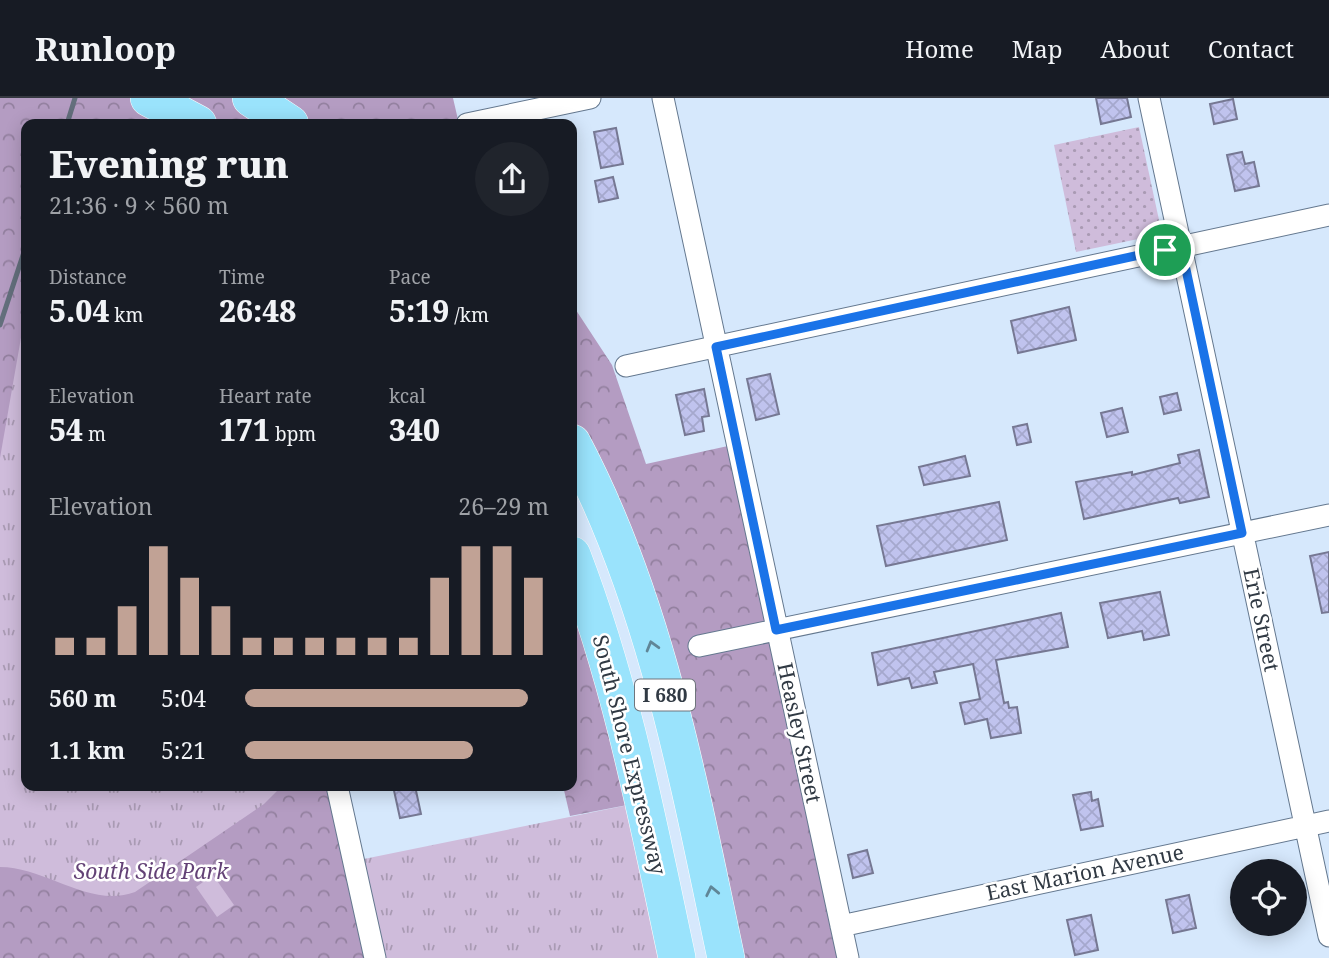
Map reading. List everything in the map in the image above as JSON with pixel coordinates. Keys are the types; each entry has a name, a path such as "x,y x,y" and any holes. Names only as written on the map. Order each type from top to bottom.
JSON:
{"highway":[{"path":"149,98 189,119"},
{"path":"251,98 282,119"},
{"name":"I 680","path":"577,454 616,540 647,627 690,794 726,958"},
{"name":"South Shore Expressway","path":"577,569 603,644 629,740 677,958"}],"street":[{"path":"491,119 590,98"},
{"name":"Heasley Street","path":"663,98 848,958"},
{"name":"Erie Street","path":"1149,98 1329,936"},
{"path":"626,366 1329,215"},
{"path":"699,646 1329,515"},
{"path":"338,791 374,958"},
{"name":"East Marion Avenue","path":"841,926 1329,821"}],"green space":[{"path":"0,98 453,98 458,119 21,119 21,338 0,458"},
{"path":"1139,127 1162,234 1076,252 1054,145"},
{"name":"South Side Park","path":"21,261 21,791 338,791 354,861 643,802 677,958 0,958 0,325"},
{"path":"577,312 612,365 646,464 737,444 848,958 726,958 702,847 577,459"},
{"path":"577,572 643,802 570,816 564,791 577,791"},
{"path":"277,791 338,791 375,958 0,958 0,867 34,873 85,892 101,895 118,896 135,892 264,804"},
{"path":"213,875 234,905 217,917 196,887"}],"building":[{"path":"1096,98 1127,98 1131,117 1101,124"},
{"path":"1233,99 1237,119 1214,124 1210,104"},
{"path":"616,128 623,164 601,168 594,132"},
{"path":"1242,152 1245,164 1254,162 1259,186 1235,191 1227,155"},
{"path":"613,177 618,198 599,202 595,181"},
{"path":"1069,307 1076,340 1018,353 1011,321"},
{"path":"770,374 779,414 756,420 747,379"},
{"path":"704,389 709,416 702,417 704,431 685,435 676,395"},
{"path":"1177,393 1181,410 1164,414 1160,397"},
{"path":"1122,408 1128,432 1107,437 1101,413"},
{"path":"1027,424 1031,442 1017,445 1013,427"},
{"path":"1199,450 1209,497 1180,503 1178,498 1084,519 1076,482 1132,472 1132,475 1180,463 1178,455"},
{"path":"965,456 970,476 924,485 919,467"},
{"path":"999,502 1007,540 886,566 877,526"},
{"path":"1329,552 1329,612 1322,613 1310,556"},
{"path":"1160,592 1169,635 1144,640 1142,631 1108,638 1100,603"},
{"path":"1061,613 1068,647 996,660 1004,703 1008,702 1009,708 1017,707 1021,733 991,738 987,719 965,724 960,703 980,699 973,664 934,672 937,683 912,688 909,678 878,685 872,653"},
{"path":"394,791 416,791 421,814 400,818"},
{"path":"1091,792 1092,801 1098,799 1103,826 1081,830 1073,795"},
{"path":"867,850 873,873 853,878 848,855"},
{"path":"1189,895 1196,928 1173,933 1166,900"},
{"path":"1091,915 1098,950 1075,955 1067,920"}],"railway":[{"path":"69,119 75,98"},
{"path":"0,325 21,261"}],"route":[{"path":"1181,246 1242,533 776,630 716,347 1165,250 1181,246"}]}
